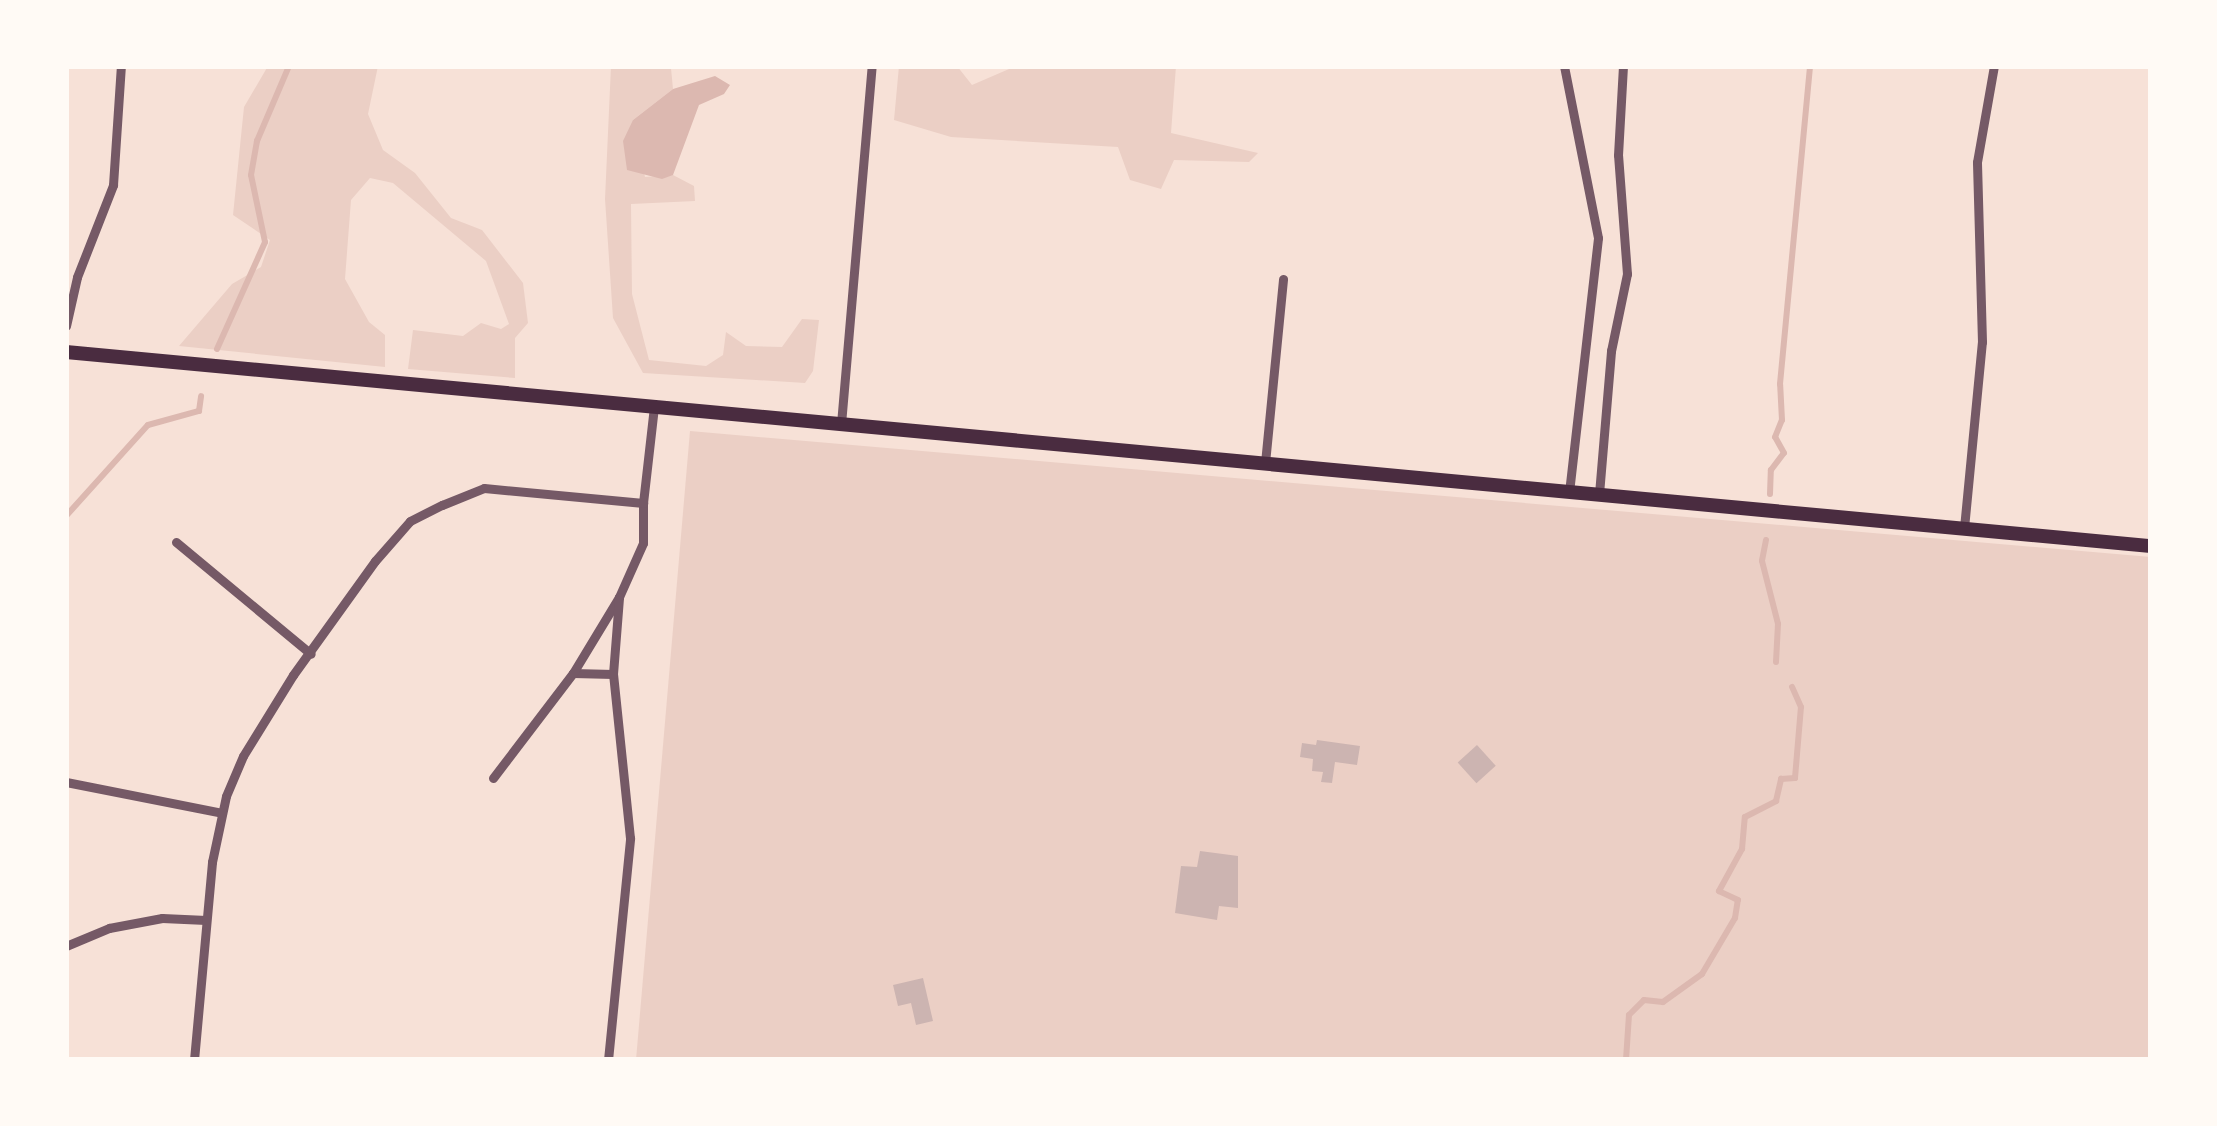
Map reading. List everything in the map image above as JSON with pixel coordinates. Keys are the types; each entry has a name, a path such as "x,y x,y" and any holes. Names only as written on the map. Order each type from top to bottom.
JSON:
{"main road":[{"path":"66,352 2151,546"}],"street":[{"path":"66,326 77,277 113,185 121,66"},
{"path":"841,424 872,66"},
{"path":"1564,66 1598,238 1569,492"},
{"path":"1599,494 1611,351 1627,274 1618,155 1623,66"},
{"path":"1964,528 1982,342 1977,162 1994,66"},
{"path":"1265,463 1283,279"},
{"path":"493,778 573,673 619,597 643,543 654,406"},
{"path":"194,1060 206,920 222,813 243,756 375,561 410,521 484,488 643,503"},
{"path":"176,542 311,654"},
{"path":"608,1060 630,838 613,674 619,597"},
{"path":"573,673 613,674"},
{"path":"66,782 222,813"},
{"path":"66,946 109,928 162,918 206,920"}],"shaded area":[{"path":"268,66 378,66 368,114 383,150 415,173 451,218 482,230 523,283 528,323 515,338 515,378 408,369 413,330 463,336 481,323 501,329 509,324 486,261 393,183 370,178 351,200 345,279 369,322 385,335 385,367 179,346 232,284 261,267 270,240 233,215 244,107"},
{"path":"611,66 697,66 671,68 673,89 633,120 645,177 673,175 694,186 695,201 631,204 632,294 649,360 706,366 723,355 726,332 746,346 782,347 802,319 819,320 813,371 805,383 643,373 613,318 605,199"},
{"path":"899,66 957,66 972,85 1016,66 1176,66 1171,133 1258,153 1249,162 1174,160 1161,189 1130,180 1118,147 951,137 894,120"},
{"path":"715,76 730,85 724,94 699,105 673,175 662,179 627,170 623,141 633,120 673,89"},
{"path":"690,431 2151,557 2151,1060 636,1060"}],"building":[{"path":"1317,740 1360,746 1357,765 1335,762 1332,783 1321,782 1323,772 1312,771 1313,759 1300,757 1302,743 1316,745"},
{"path":"1477,745 1496,766 1476,783 1458,762"},
{"path":"1200,851 1238,856 1238,908 1219,906 1217,920 1175,913 1181,866 1197,867"},
{"path":"923,978 933,1021 916,1025 911,1003 898,1006 893,985"}],"waterway":[{"path":"217,349 265,242 251,175 257,141 289,66"},
{"path":"1770,494 1771,470 1784,453 1775,437 1782,420 1780,384 1810,66"},
{"path":"66,516 148,425 199,411 201,396"},
{"path":"1766,540 1762,561 1778,624 1776,662"},
{"path":"1626,1060 1629,1015 1644,1000 1663,1002 1702,974 1735,918 1738,900 1719,891 1742,849 1745,817 1776,801 1781,779 1795,778 1801,707 1792,687"}]}
